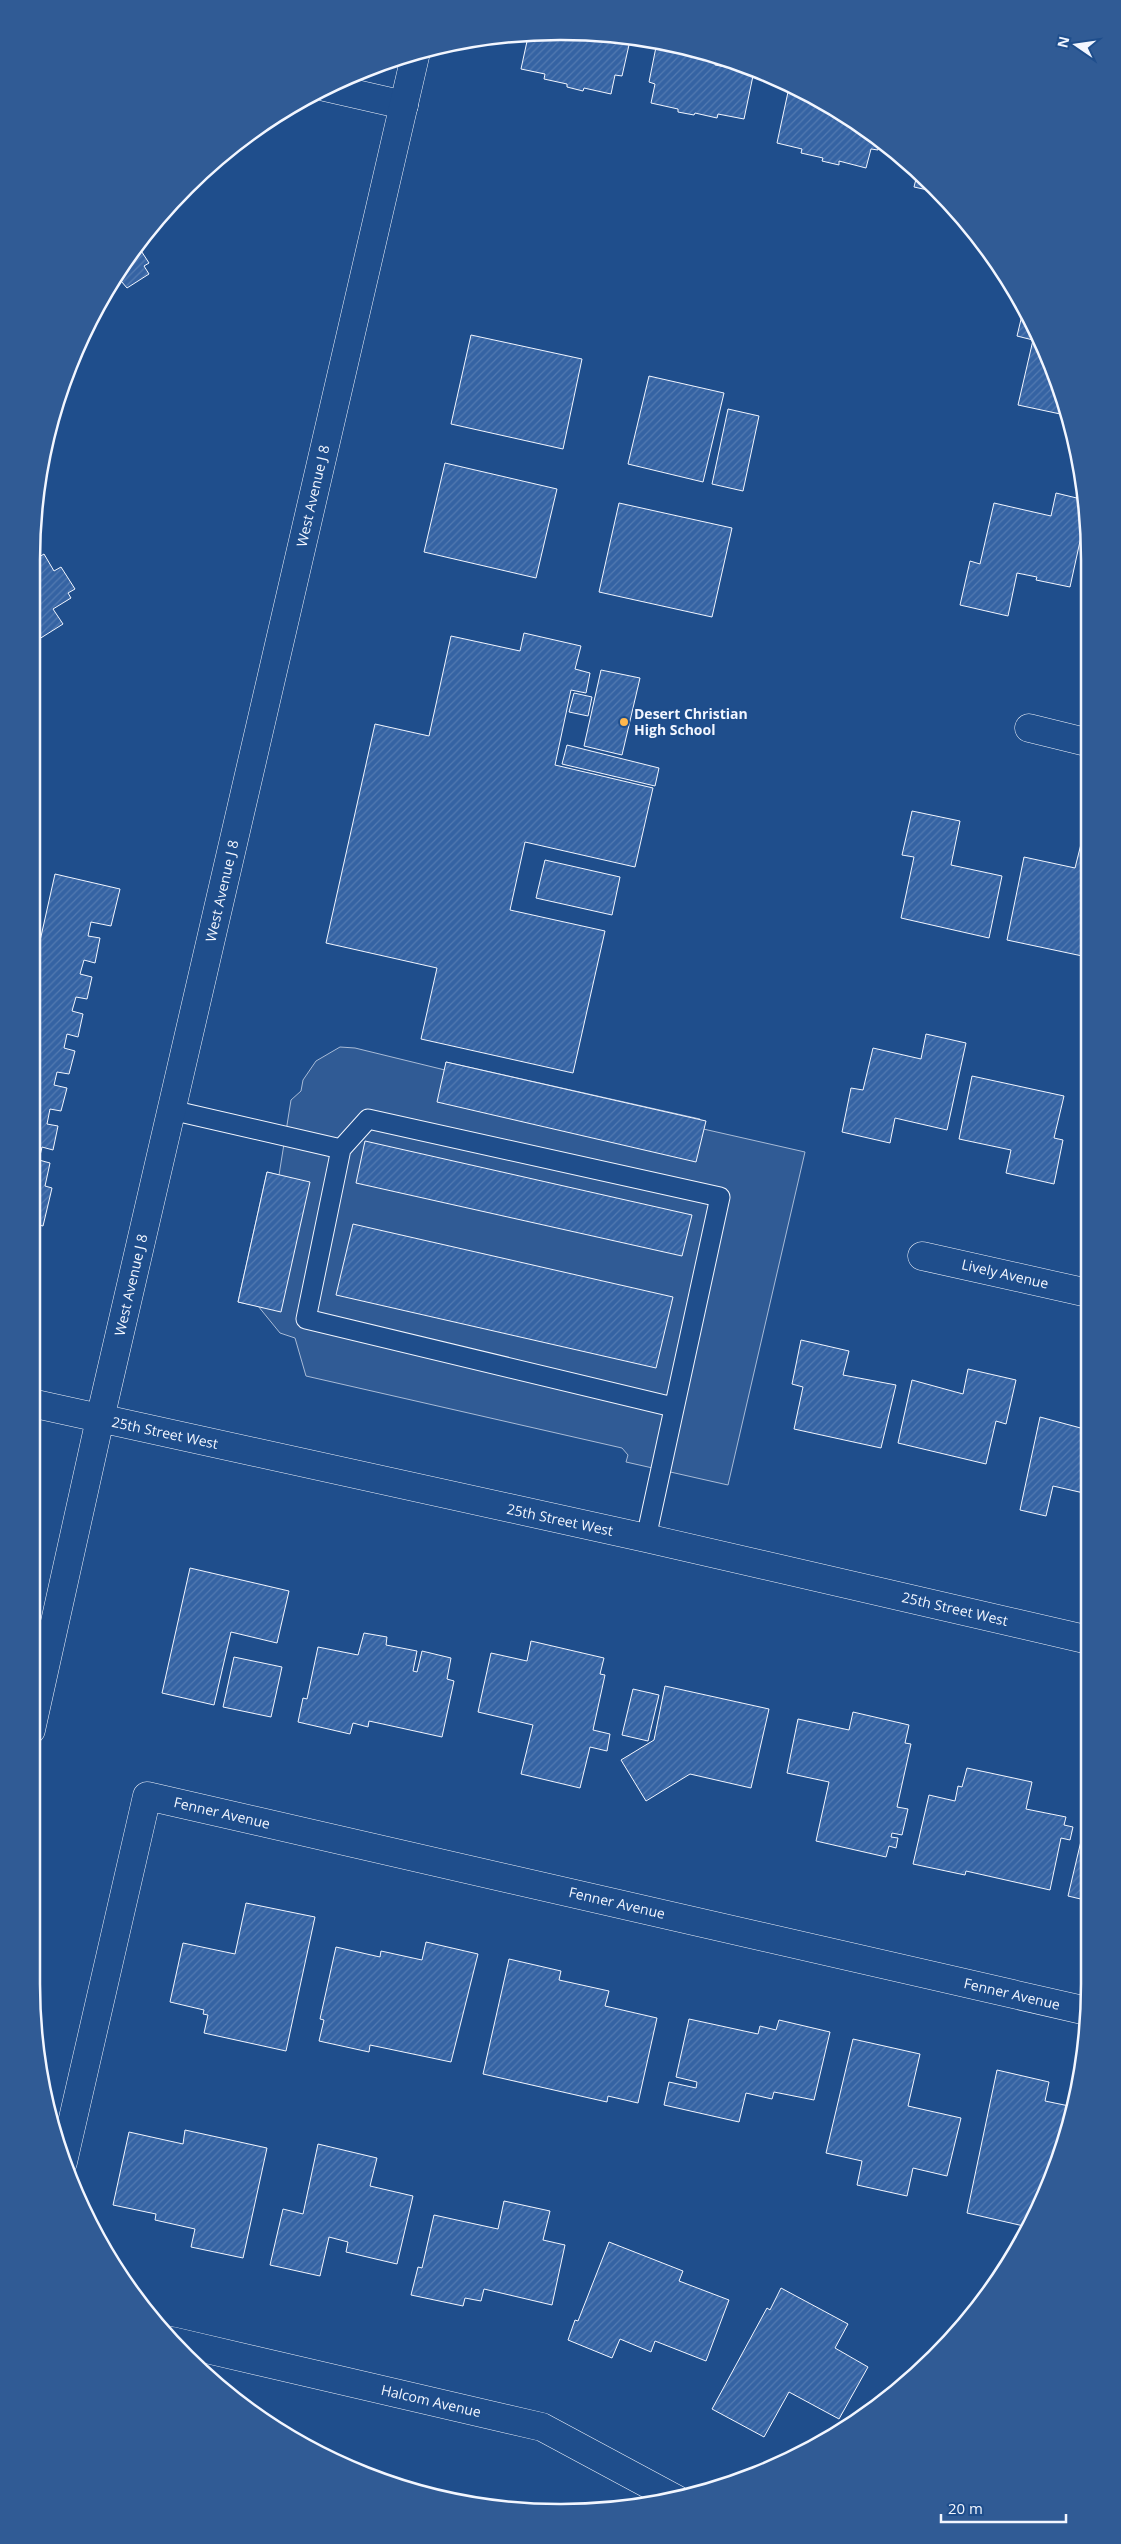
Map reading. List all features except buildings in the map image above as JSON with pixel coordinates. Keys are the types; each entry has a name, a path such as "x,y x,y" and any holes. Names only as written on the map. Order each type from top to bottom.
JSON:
{"street":[{"name":"West Avenue J 8","path":"40,1689 100,1419 414,62"},
{"path":"339,90 404,105"},
{"path":"1029,728 1081,741"},
{"name":"Lively Avenue","path":"922,1256 1081,1291"},
{"name":"25th Street West","path":"40,1405 646,1538 1081,1638"},
{"name":"Fenner Avenue","path":"67,2146 147,1796 1080,2009"},
{"name":"Halcom Avenue","path":"185,2344 542,2426 665,2493"}],"lane":[{"path":"172,1110 341,1149"},
{"path":"646,1538 720,1198 368,1119 341,1149 306,1319 673,1407"}],"shaded area":[{"path":"340,1047 355,1048 445,1070 446,1062 700,1119 699,1128 805,1152 728,1485 626,1462 628,1455 622,1448 306,1376 295,1338 280,1333 258,1306 238,1302 267,1172 279,1175 291,1100 301,1091 303,1080 316,1061"}],"place":[{"name":"Desert Christian High School","path":"624,722"}]}
